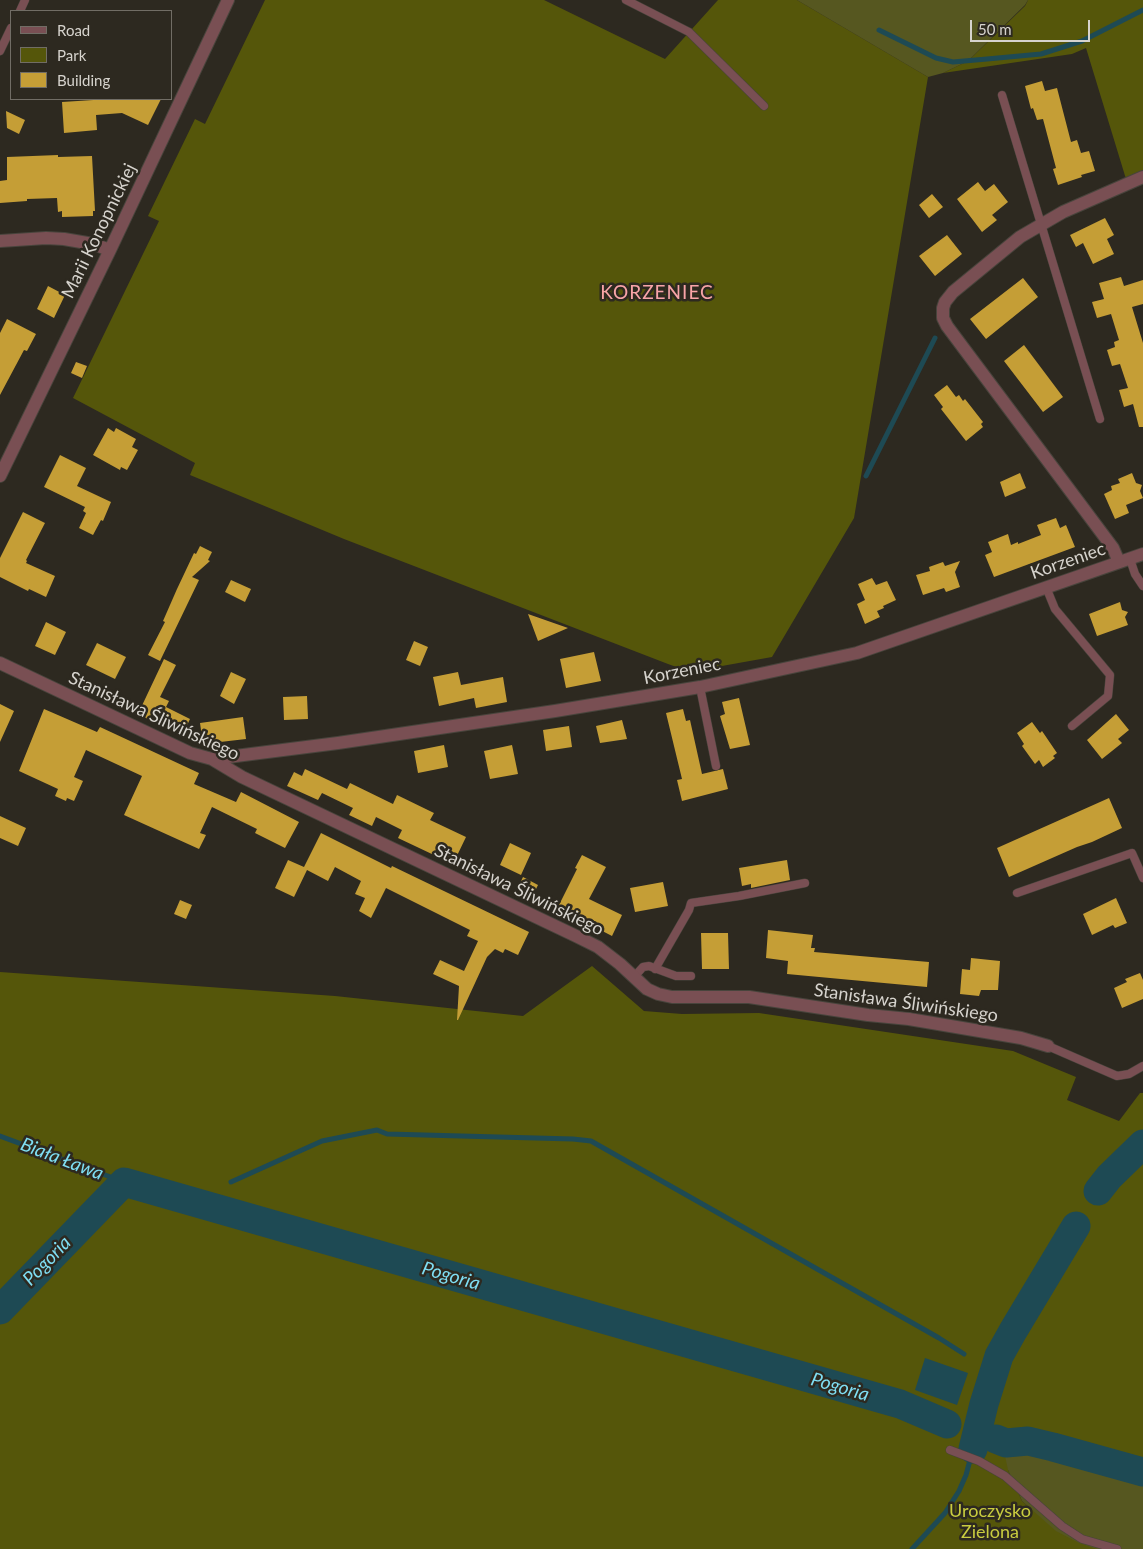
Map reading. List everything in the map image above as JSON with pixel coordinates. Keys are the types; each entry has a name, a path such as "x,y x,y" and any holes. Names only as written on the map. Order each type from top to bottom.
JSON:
{"street":[{"name":"Marii Konopnickiej","path":"0,476 110,250 228,0"},
{"path":"1124,560 1112,548 947,326 943,318 945,302 953,292 1041,223 1143,177"},
{"path":"0,241 64,239 93,244 110,250"},
{"name":"Korzeniec","path":"212,758 236,757 555,712 700,687 858,653 1143,554"},
{"name":"Stanisława Śliwińskiego","path":"0,663 190,753 212,758 242,777 598,947 647,989 658,994 672,997 749,997 868,1015 909,1019 1021,1038 1048,1046"}],"lane":[{"path":"626,0 689,32 764,106"},
{"path":"0,51 10,30"},
{"path":"1002,95 1100,419"},
{"path":"1124,560 1143,586"},
{"path":"1046,587 1054,609 1110,675 1108,696 1072,726"},
{"path":"700,687 716,766"},
{"path":"1017,893 1132,853 1143,878"},
{"path":"654,968 689,910 691,902 739,896 805,883"},
{"path":"634,977 642,967 649,966 676,976 691,976"},
{"path":"1048,1046 1116,1076 1129,1074 1143,1066"},
{"path":"954,1452 979,1461 1005,1476 1062,1526 1082,1539 1116,1549"}],"green space":[{"path":"265,0 544,0 665,59 718,0 797,0 928,77 854,518 772,657 694,671 668,664 344,539 190,475 195,463 73,398 159,221 148,216 195,119 205,124"},
{"path":"1028,0 1143,0 1143,170 1126,179 1086,48 1072,54 943,73 968,61 1025,6"},
{"name":"Uroczysko Zielona","path":"592,966 644,1011 682,1014 759,1013 1013,1051 1076,1077 1067,1100 1119,1121 1140,1093 1143,1093 1143,1484 1022,1448 1008,1470 1022,1501 1031,1509 1126,1549 0,1549 0,972 335,996 523,1016"}],"shaded area":[{"path":"797,0 1028,0 968,61 943,73 928,77"},
{"path":"1022,1448 1143,1484 1143,1549 1097,1549 1079,1543 1056,1531 1022,1501 1008,1470 1004,1451"}],"water":[{"path":"925,1358 968,1373 957,1405 915,1390"}],"building":[{"path":"1042,81 1045,91 1057,88 1071,142 1077,140 1081,153 1089,151 1095,171 1058,185 1053,169 1056,168 1043,119 1037,120 1033,108 1031,109 1025,86"},
{"path":"160,100 148,125 122,113 96,115 97,130 64,133 62,102"},
{"path":"6,111 25,120 19,134 7,128"},
{"path":"58,155 58,157 92,156 95,211 93,211 93,216 62,217 62,211 58,212 57,198 27,199 27,201 0,203 0,181 7,180 7,157"},
{"path":"978,182 985,191 994,184 1008,202 992,215 997,220 982,232 957,199"},
{"path":"932,194 943,207 929,218 919,205"},
{"path":"1105,218 1114,235 1107,239 1114,254 1093,264 1083,243 1076,247 1070,235"},
{"path":"947,235 962,254 935,276 919,256"},
{"path":"1121,277 1124,286 1143,280 1143,304 1132,307 1143,343 1143,427 1139,427 1133,404 1124,407 1119,390 1128,388 1120,364 1112,366 1107,350 1115,347 1114,342 1119,340 1111,314 1097,318 1092,302 1104,299 1099,283"},
{"path":"1023,278 1038,297 986,339 970,319"},
{"path":"48,286 65,295 54,318 37,309"},
{"path":"7,319 36,334 27,351 24,350 0,395 0,333"},
{"path":"1024,345 1063,397 1043,412 1004,361"},
{"path":"76,362 87,366 82,378 71,373"},
{"path":"947,385 956,397 959,395 963,401 965,399 983,422 981,424 983,427 966,441 941,409 943,407 934,395"},
{"path":"108,428 114,432 116,428 136,439 132,447 138,450 127,470 121,467 120,470 93,455"},
{"path":"60,455 86,468 77,486 111,502 103,521 101,520 93,535 79,528 86,513 83,511 85,507 44,487"},
{"path":"1020,473 1026,488 1005,497 1000,482"},
{"path":"1132,473 1136,483 1142,485 1140,491 1143,498 1126,505 1129,513 1115,519 1104,494 1112,490 1111,486 1120,483 1118,479"},
{"path":"23,512 45,523 26,563 55,576 46,597 29,589 28,591 0,577 0,558"},
{"path":"1056,518 1060,528 1066,525 1075,547 994,577 985,555 992,552 988,542 1008,534 1011,545 1018,542 1018,544 1041,535 1037,525"},
{"path":"200,546 212,552 208,560 210,561 192,577 199,580 160,661 148,655 165,622 163,621 194,553 196,554"},
{"path":"960,561 955,572 960,587 946,592 944,588 923,595 916,575 930,571 929,567 943,562 945,566"},
{"path":"872,578 876,585 887,581 896,600 877,611 880,617 865,624 857,604 865,600 858,584"},
{"path":"231,580 251,589 245,602 225,592"},
{"path":"1120,602 1122,610 1128,612 1125,617 1128,625 1097,636 1089,614"},
{"path":"528,614 568,628 538,641"},
{"path":"46,622 66,632 55,655 35,646"},
{"path":"414,641 428,647 420,666 406,660"},
{"path":"97,643 126,657 115,679 86,665"},
{"path":"594,652 601,681 566,688 560,659"},
{"path":"164,659 176,665 160,697 169,701 166,707 190,719 182,736 138,714"},
{"path":"231,672 246,679 234,704 220,696"},
{"path":"458,672 461,685 503,677 507,702 476,708 474,698 439,706 433,677"},
{"path":"307,696 308,719 284,720 283,697"},
{"path":"739,698 750,745 730,749 720,716 725,714 722,702"},
{"path":"0,704 14,711 0,742"},
{"path":"44,709 97,732 100,727 199,773 194,784 236,802 241,792 299,822 285,848 255,833 257,829 212,807 200,833 206,835 199,849 124,815 142,776 86,750 74,777 83,781 74,801 67,798 66,801 55,796 58,789 19,771"},
{"path":"683,709 686,721 690,720 702,774 723,769 728,789 682,801 677,780 682,779 666,713"},
{"path":"1116,714 1129,730 1118,739 1122,743 1102,759 1087,740"},
{"path":"243,717 246,739 203,744 200,723"},
{"path":"622,720 627,739 600,743 596,726"},
{"path":"1032,722 1040,733 1042,731 1057,753 1053,756 1055,758 1043,767 1039,760 1035,764 1022,746 1024,744 1017,733"},
{"path":"569,726 572,747 546,751 543,730"},
{"path":"444,745 448,767 418,773 414,751"},
{"path":"512,745 518,774 490,779 484,751"},
{"path":"305,769 347,789 350,783 393,804 397,795 434,813 430,820 466,837 453,864 398,838 402,830 376,817 372,826 349,815 353,808 322,793 318,800 287,786 294,772 302,776"},
{"path":"1109,798 1122,828 1009,877 997,848"},
{"path":"0,816 26,828 18,846 0,838"},
{"path":"321,833 391,868 392,866 529,932 518,955 505,949 503,953 495,949 487,957 458,1020 459,986 433,974 440,960 464,971 478,941 467,936 470,930 386,888 371,918 359,911 365,898 355,894 361,881 335,867 328,881 307,870 294,897 275,888 288,860 304,867"},
{"path":"510,843 531,853 521,875 500,865"},
{"path":"582,855 606,867 589,899 622,915 612,936 579,919 577,923 555,913"},
{"path":"787,860 790,880 751,888 751,884 742,886 739,868"},
{"path":"523,877 538,885 530,901 515,894"},
{"path":"663,882 668,906 635,912 630,888"},
{"path":"1116,898 1127,923 1115,928 1113,925 1092,935 1083,914"},
{"path":"180,900 192,905 186,919 174,914"},
{"path":"768,930 813,935 811,948 815,948 814,952 929,962 927,987 787,974 788,961 766,958"},
{"path":"701,933 728,933 729,969 702,969"},
{"path":"971,958 1000,961 998,990 981,990 979,996 960,994 962,969 970,970"},
{"path":"1140,973 1143,980 1143,999 1122,1008 1114,988 1127,982 1125,979"}],"waterway":[{"path":"879,30 936,58 953,62 1041,54 1082,41 1143,10"},
{"path":"866,476 935,338"},
{"path":"231,1182 322,1141 377,1130 387,1134 591,1141 964,1354"},
{"name":"Biała Ława","path":"0,1136 124,1182"},
{"path":"1098,1191 1109,1177 1143,1144"},
{"name":"Pogoria","path":"0,1310 124,1182 900,1404 947,1424"},
{"path":"973,1449 984,1404 999,1356 1076,1226"},
{"path":"988,1368 994,1371"},
{"name":"Pogoria","path":"996,1439 1006,1443 1028,1441 1143,1472"},
{"path":"912,1549 945,1513 959,1491 966,1475 973,1449"}],"district":[{"name":"KORZENIEC","path":"657,293"}]}
